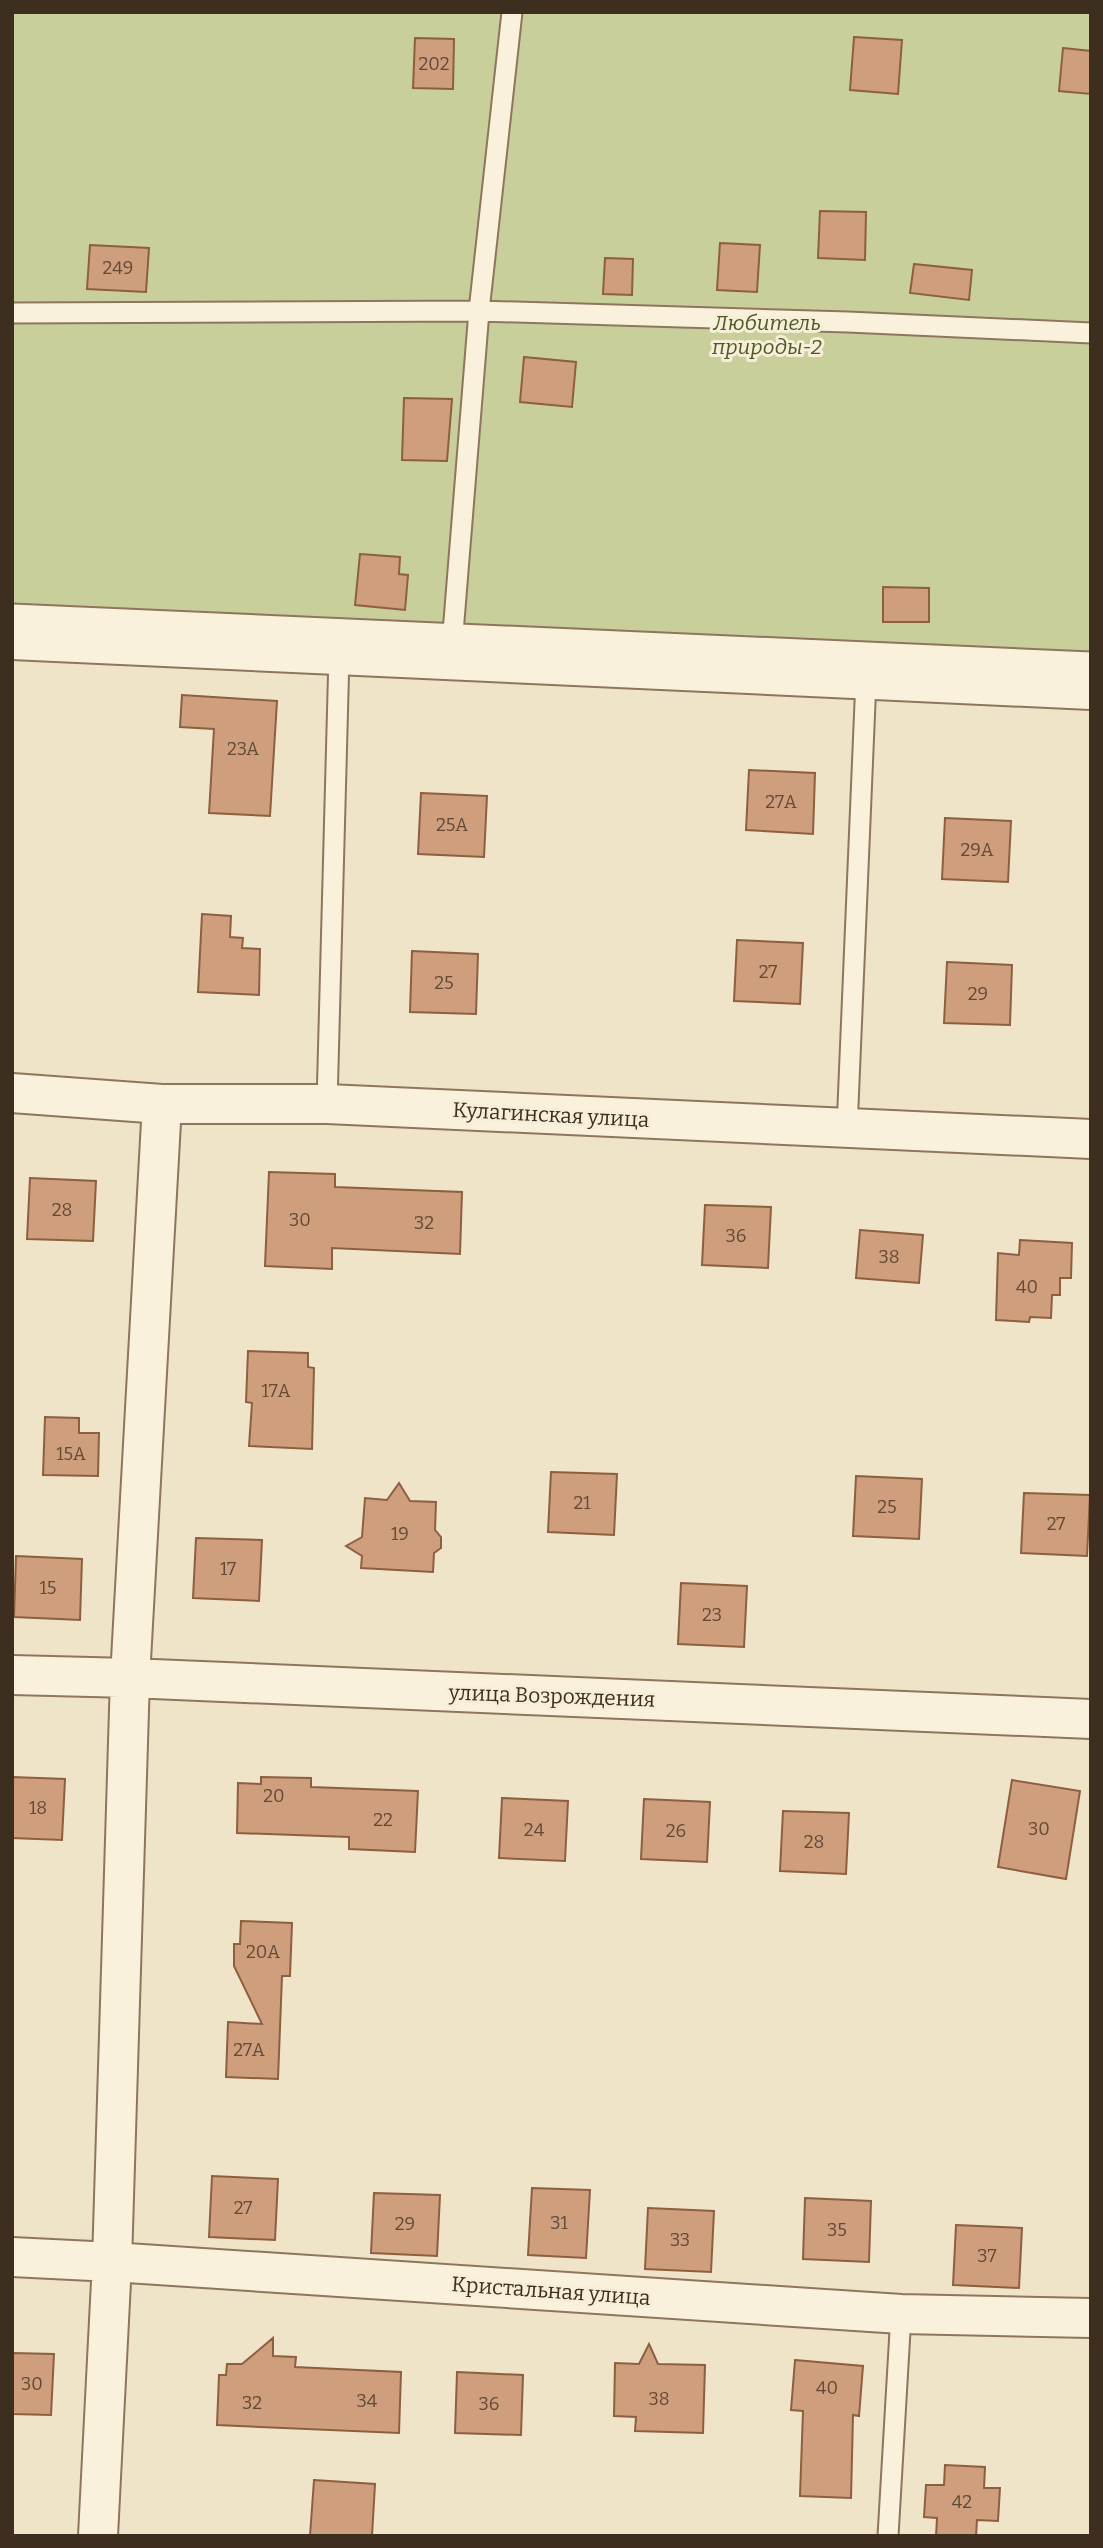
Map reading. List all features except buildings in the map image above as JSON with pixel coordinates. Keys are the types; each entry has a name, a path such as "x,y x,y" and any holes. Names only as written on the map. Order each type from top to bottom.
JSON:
{"street":[{"path":"12,640 1091,690"},
{"name":"Кулагинская улица","path":"12,1093 162,1104 327,1104 1091,1139"},
{"path":"98,2536 112,2262 130,1678 162,1104"},
{"name":"улица Возрождения","path":"12,1675 1091,1719"},
{"name":"Кристальная улица","path":"12,2258 112,2262 901,2315 1091,2318"}],"lane":[{"path":"453,633 479,311 512,12"},
{"path":"12,313 479,311 848,322 1091,333"},
{"path":"12,614 1091,662"},
{"path":"327,1104 339,655"},
{"path":"847,1129 866,679"},
{"path":"888,2536 901,2315"}],"green space":[{"name":"Любитель природы-2","path":"12,12 1091,12 1091,673 12,625"}]}
